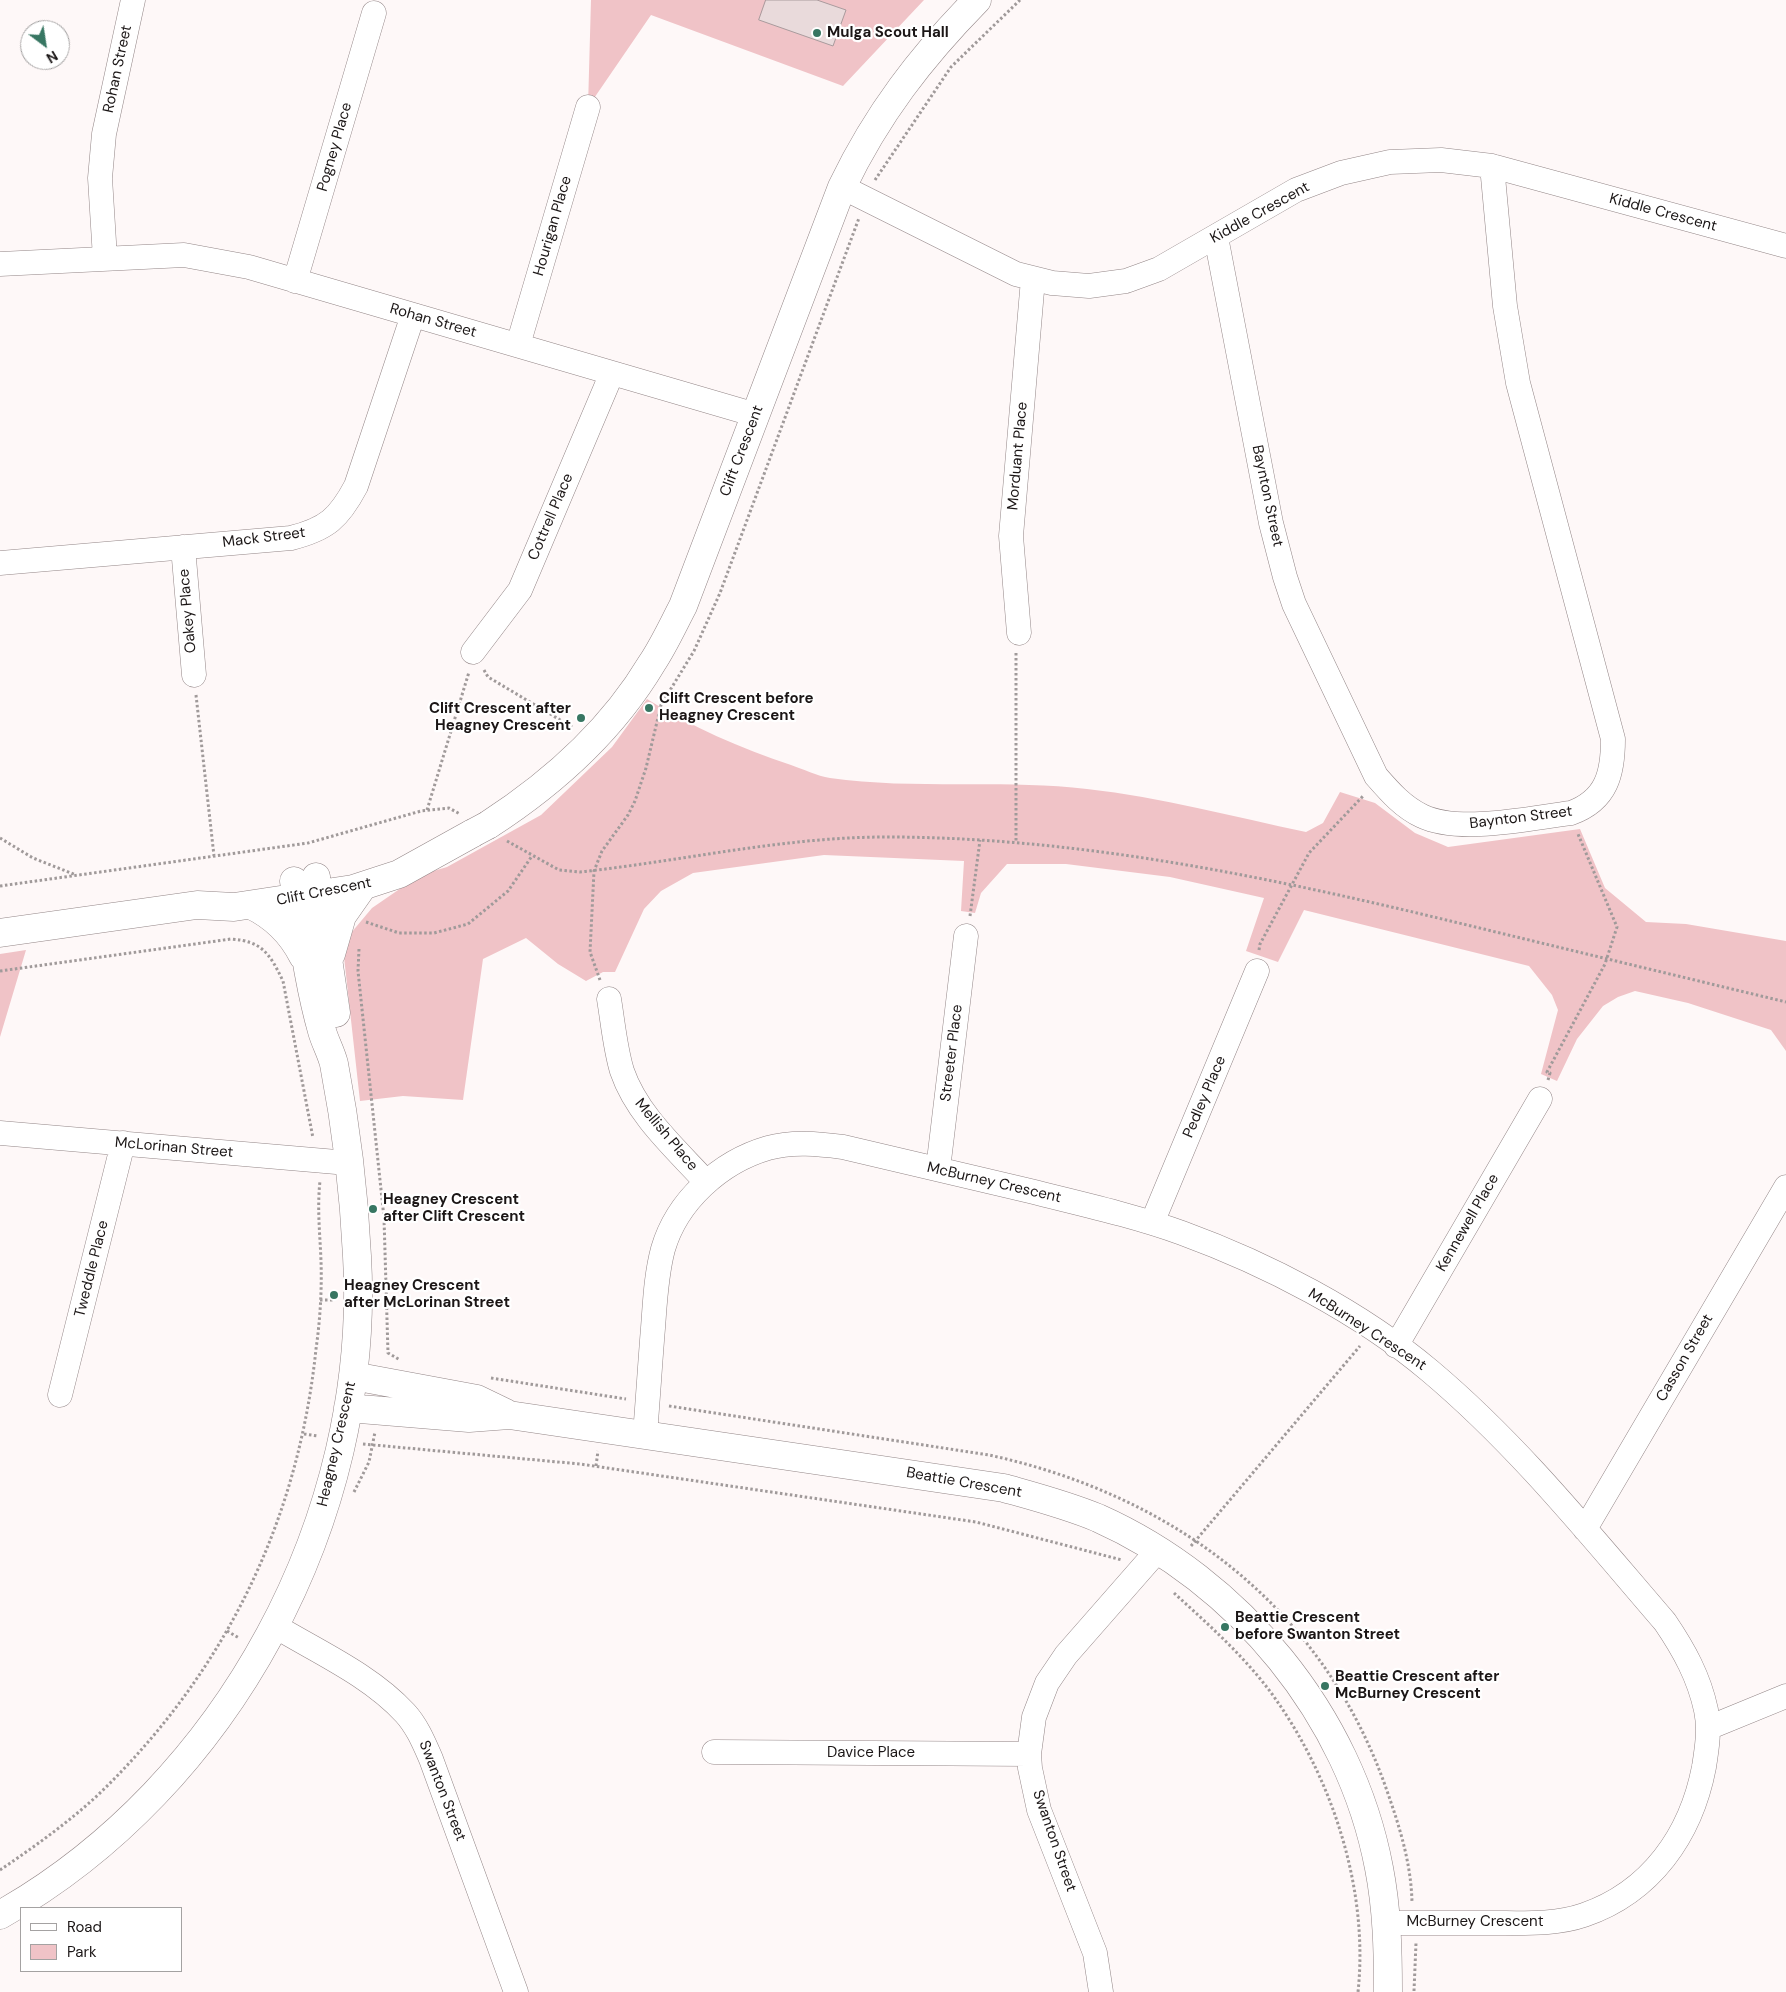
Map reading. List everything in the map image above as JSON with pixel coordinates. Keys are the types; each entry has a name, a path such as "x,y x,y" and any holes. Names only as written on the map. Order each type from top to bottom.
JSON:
{"street":[{"name":"Rohan Street","path":"105,258 100,178 104,134 132,0"},
{"name":"Clift Crescent","path":"197,905 230,891 363,886 399,874 519,805 570,764 614,717 652,664 683,606 842,186 878,119 921,60 977,0"},
{"name":"Pogney Place","path":"296,280 374,13"},
{"name":"Hourigan Place","path":"518,345 588,107"},
{"name":"Kiddle Crescent","path":"842,186 1016,274 1052,283 1090,286 1126,281 1159,269 1296,190 1341,173 1398,162 1441,160 1492,166 1786,246"},
{"name":"Baynton Street","path":"1216,237 1271,523 1285,577 1294,604 1376,776 1396,800 1421,816 1435,821 1462,825 1571,813 1582,810 1599,796 1610,776 1613,764 1613,739 1518,383 1505,306 1492,166"},
{"name":"Rohan Street","path":"0,264 184,255 206,258 296,280 756,415"},
{"name":"Morduant Place","path":"1019,633 1011,536 1033,279"},
{"name":"Mack Street","path":"0,564 291,538 315,532 336,518 356,486 413,315"},
{"name":"Cottrell Place","path":"474,652 520,590 612,373"},
{"name":"Oakey Place","path":"183,547 194,675"},
{"name":"Clift Crescent","path":"0,933 197,905 234,907 251,905 404,854 443,848"},
{"path":"251,905 281,925 298,946 320,967 334,940 342,916 363,886"},
{"name":"Heagney Crescent","path":"0,1915 56,1879 100,1844 142,1806 180,1765 215,1721 275,1626 299,1574 320,1520 336,1464 353,1376 357,1337 358,1259 348,1163 333,1061 322,1032 320,967 306,888"},
{"name":"Streeter Place","path":"938,1169 966,936"},
{"name":"Pedley Place","path":"1152,1223 1257,971"},
{"name":"Mellish Place","path":"609,998 623,1072 635,1099 653,1124 706,1182"},
{"name":"Kennewell Place","path":"1396,1346 1540,1100"},
{"name":"McLorinan Street","path":"0,1133 348,1163"},
{"name":"Tweddle Place","path":"60,1394 123,1143"},
{"name":"McBurney Crescent","path":"645,1434 656,1284 668,1234 684,1205 706,1182 735,1161 769,1148 805,1143 843,1147 1152,1223 1184,1234 1277,1274 1338,1307 1373,1330 1428,1370 1489,1423 1585,1529 1664,1622 1684,1649 1698,1680 1708,1728 1707,1750 1699,1791 1684,1830 1662,1862 1634,1889 1618,1900 1583,1916 1544,1923 1387,1923"},
{"name":"Casson Street","path":"1585,1529 1786,1187"},
{"name":"Beattie Crescent","path":"353,1376 477,1399 509,1414"},
{"name":"Beattie Crescent","path":"348,1408 469,1418 509,1414 645,1434 1004,1488 1068,1506 1099,1519 1159,1560 1204,1582 1246,1620 1284,1663 1317,1709 1344,1759 1364,1812 1379,1867 1387,1923 1388,1992"},
{"name":"Swanton Street","path":"1101,1992 1095,1953 1040,1810 1030,1768 1029,1754 1034,1717 1047,1683 1066,1655 1159,1560"},
{"name":"Swanton Street","path":"275,1626 380,1690 405,1714 416,1728 432,1759 516,1992"},
{"path":"1708,1728 1786,1696"},
{"name":"Davice Place","path":"714,1752 1029,1754"}],"path":[{"path":"876,179 951,67 1020,0"},
{"path":"609,998 597,975 590,952 594,871 602,851 632,808 646,768 661,705 694,651 720,593 858,220"},
{"path":"1016,842 1015,658 1019,633"},
{"path":"474,652 488,677 572,727"},
{"path":"427,810 474,652"},
{"path":"194,675 214,856"},
{"path":"1257,971 1260,944 1308,853 1372,787 1376,776"},
{"path":"0,886 308,843 409,813 449,808 532,856 567,872 594,871 713,853 845,838 886,837 1016,842 1125,853 1292,884 1786,1002"},
{"path":"1540,1100 1550,1073 1547,1072 1608,959 1617,927 1571,813"},
{"path":"0,838 33,858 76,875"},
{"path":"966,936 980,840"},
{"path":"362,923 399,933 434,933 468,924 508,890 532,856"},
{"path":"0,971 231,939 245,940 259,946 275,964 283,981 312,1132"},
{"path":"359,944 358,971 384,1218 388,1353 403,1362"},
{"path":"0,1870 30,1850 98,1795 157,1732 201,1674 245,1599 260,1569 294,1474 311,1390 321,1285 318,1201 321,1180"},
{"path":"373,1446 580,1464 976,1522 1118,1558 1159,1560 1373,1330"},
{"path":"490,1378 606,1396"},
{"path":"1159,1560 1163,1579 1168,1587 1220,1636 1272,1695 1319,1776 1337,1822 1349,1868 1357,1914 1358,1992"},
{"path":"1414,1992 1416,1940"}],"green space":[{"path":"591,0 924,0 843,86 651,15 588,107"},
{"path":"647,699 681,719 735,744 830,778 862,782 1023,785 1087,789 1170,802 1306,832 1323,823 1340,792 1375,803 1415,833 1448,847 1580,829 1605,888 1646,922 1686,924 1786,941 1786,1051 1771,1030 1688,1003 1635,991 1618,997 1603,1006 1577,1039 1557,1081 1541,1074 1558,1010 1552,995 1529,966 1304,910 1278,962 1246,951 1264,898 1170,877 1066,864 1007,864 981,893 975,913 961,911 964,861 824,855 693,873 661,891 644,909 615,972 603,972 586,981 558,964 526,938 483,959 463,1100 403,1096 360,1101 343,948 351,933 372,908 420,875 447,867 541,815 612,747"},
{"path":"26,950 0,1037 0,954"}],"building":[{"name":"Mulga Scout Hall","path":"766,0 817,0 846,10 833,46 759,20"}],"place":[{"name":"Mulga Scout Hall","path":"817,33"},
{"name":"Clift Crescent before Heagney Crescent","path":"649,708"},
{"name":"Clift Crescent after Heagney Crescent","path":"581,718"},
{"name":"Heagney Crescent after Clift Crescent","path":"373,1209"},
{"name":"Heagney Crescent after McLorinan Street","path":"334,1295"},
{"name":"Beattie Crescent before Swanton Street","path":"1225,1627"},
{"name":"Beattie Crescent after McBurney Crescent","path":"1325,1686"}]}
